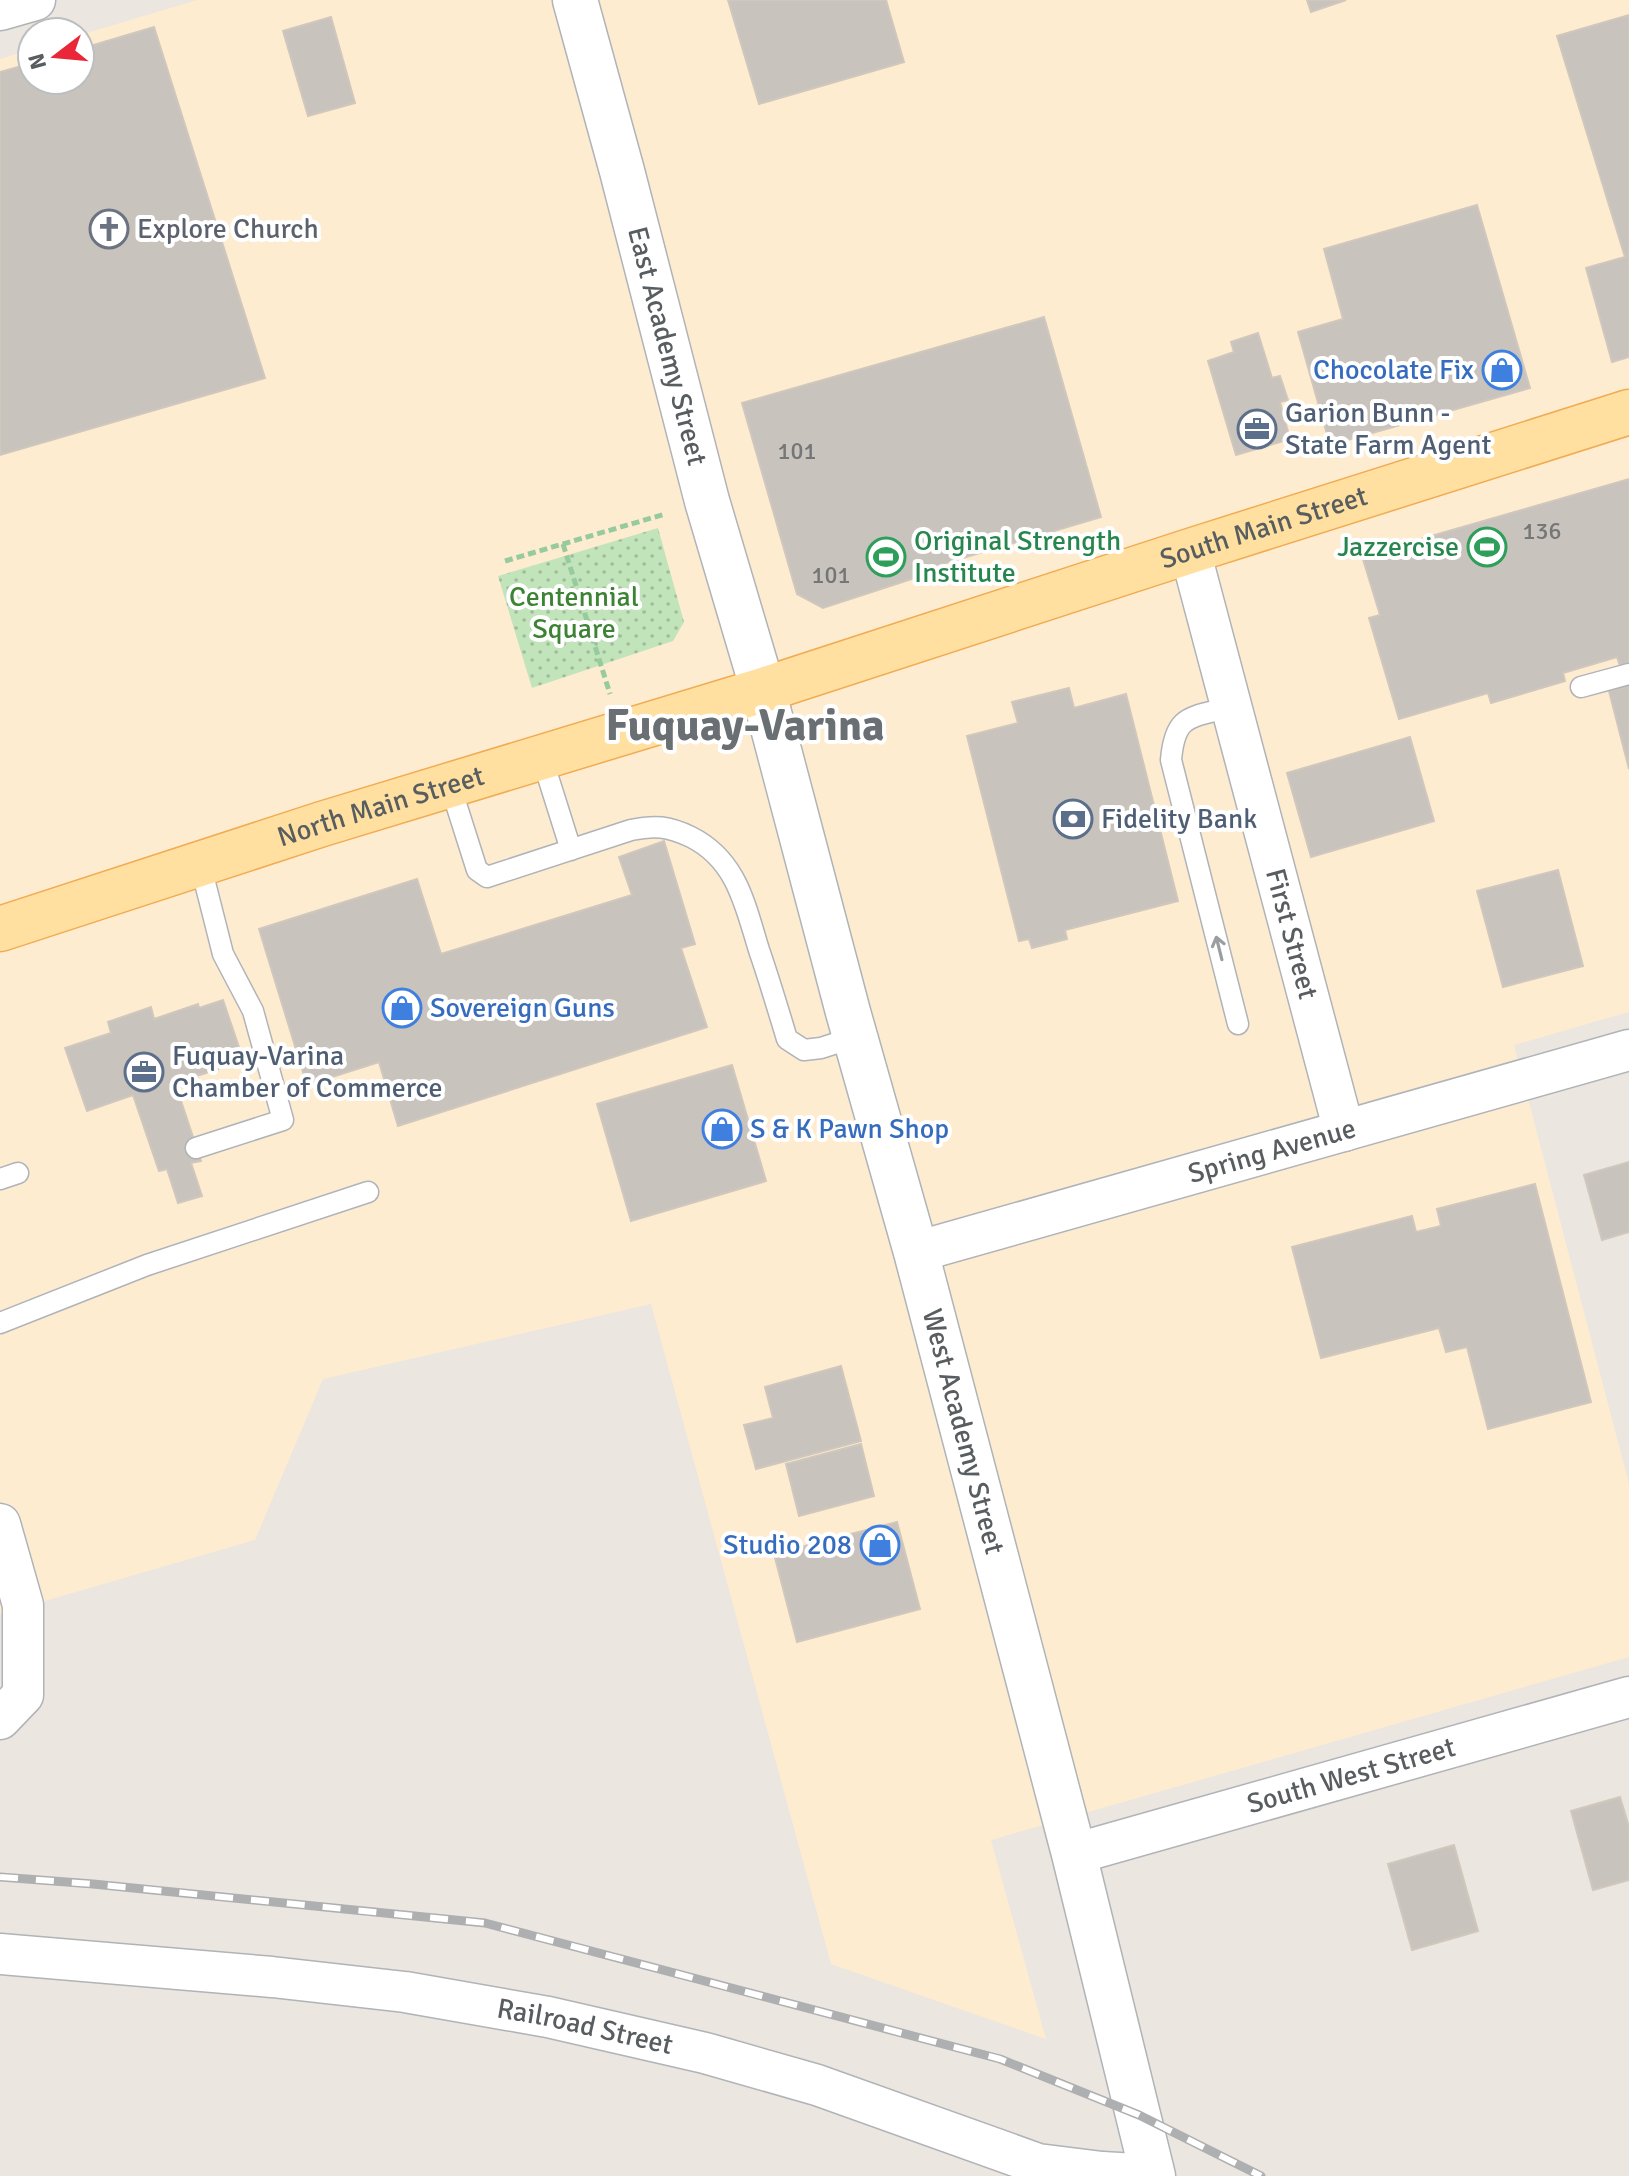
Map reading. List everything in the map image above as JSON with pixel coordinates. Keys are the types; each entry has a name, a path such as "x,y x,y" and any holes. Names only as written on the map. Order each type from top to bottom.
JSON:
{"main road":[{"name":"East Academy Street","path":"575,0 707,501 763,690"},
{"name":"South Main Street","path":"763,690 1629,412"},
{"name":"North Main Street","path":"0,929 200,863 763,690"},
{"name":"West Academy Street","path":"763,690 916,1252 1074,1854 1153,2175"}],"street":[{"path":"0,10 35,0"},
{"name":"First Street","path":"1190,551 1344,1131"},
{"name":"Spring Avenue","path":"916,1252 1629,1050"},
{"path":"0,1524 23,1605 23,1695 0,1719"},
{"name":"South West Street","path":"1074,1854 1629,1697"},
{"name":"Railroad Street","path":"0,1954 272,1977 405,1992 548,2017 705,2053 803,2081 1038,2164 1153,2175"}],"lane":[{"path":"1581,687 1629,674"},
{"path":"1231,707 1186,719 1173,737 1171,760 1238,1024"},
{"path":"542,758 571,850"},
{"path":"450,785 477,870 487,877 653,825 677,830 706,845 726,865 741,892 787,1039 804,1050 855,1037"},
{"path":"196,1148 283,1120 253,1011 223,954 200,863"},
{"path":"0,1323 147,1265 368,1192"}],"path":[{"path":"505,561 707,501"},
{"path":"563,544 623,733"}],"shaded area":[{"path":"197,0 1629,0 1629,1012 1514,1045 1629,1484 1629,1657 991,1840 1046,2039 831,1964 651,1304 323,1379 255,1540 0,1614 0,59 16,54 16,96 96,96 96,30"}],"green space":[{"name":"Centennial Square","path":"658,528 684,622 673,641 532,688 498,576"}],"building":[{"path":"728,0 886,0 904,62 759,104"},
{"path":"1307,0 1346,0 1311,12"},
{"path":"1629,15 1629,357 1612,362 1586,268 1625,257 1557,36"},
{"path":"331,17 355,103 308,116 283,31"},
{"name":"Explore Church","path":"154,27 265,378 0,455 0,72 16,68 16,96 96,96 96,44"},
{"path":"1477,205 1530,388 1330,445 1298,332 1343,319 1324,249"},
{"path":"1044,317 1101,517 929,568 930,573 823,608 797,594 742,403"},
{"path":"1258,333 1272,378 1280,376 1288,400 1280,402 1290,439 1236,455 1208,361 1234,352 1231,342"},
{"path":"1629,479 1629,664 1620,666 1617,657 1563,673 1565,681 1491,703 1488,693 1399,719 1369,618 1380,615 1362,556"},
{"path":"1629,686 1629,769 1609,691"},
{"name":"Fidelity Bank","path":"1069,688 1074,708 1126,694 1178,901 1065,930 1067,939 1032,948 1029,939 1019,941 967,736 1018,723 1012,702"},
{"path":"1410,737 1434,821 1311,857 1287,773"},
{"path":"664,841 695,944 681,948 707,1027 398,1126 379,1062 307,1085 259,929 417,879 441,954 632,895 619,857"},
{"path":"1558,870 1583,966 1503,987 1477,891"},
{"path":"223,1000 241,1053 215,1061 218,1069 175,1083 201,1161 191,1163 202,1196 178,1203 167,1169 159,1171 133,1095 87,1111 65,1048 111,1033 108,1022 151,1007 154,1019 198,1004 199,1008"},
{"path":"732,1065 766,1181 631,1221 597,1104"},
{"path":"1629,1162 1629,1232 1602,1240 1584,1175"},
{"path":"1535,1184 1591,1402 1488,1429 1467,1347 1446,1352 1439,1328 1321,1358 1292,1247 1412,1216 1416,1232 1441,1226 1437,1209"},
{"path":"841,1366 861,1441 756,1469 744,1425 773,1418 765,1387"},
{"path":"861,1444 874,1496 799,1516 786,1464"},
{"path":"897,1522 920,1609 797,1642 774,1554"},
{"path":"1620,1797 1629,1827 1629,1880 1593,1890 1571,1811"},
{"path":"1454,1845 1478,1931 1412,1950 1388,1864"}],"railway":[{"path":"0,1877 485,1923 1000,2059 1139,2115 1261,2176"}],"place":[{"name":"Explore Church","path":"109,229"},
{"name":"Chocolate Fix","path":"1502,370"},
{"name":"Garion Bunn - State Farm Agent","path":"1257,429"},
{"name":"Jazzercise","path":"1487,547"},
{"name":"Original Strength Institute","path":"886,557"},
{"name":"Fidelity Bank","path":"1073,819"},
{"name":"Sovereign Guns","path":"402,1008"},
{"name":"Fuquay-Varina Chamber of Commerce","path":"144,1072"},
{"name":"S & K Pawn Shop","path":"722,1129"},
{"name":"Studio 208","path":"880,1545"}],"district":[{"name":"Fuquay-Varina","path":"745,726"}]}
